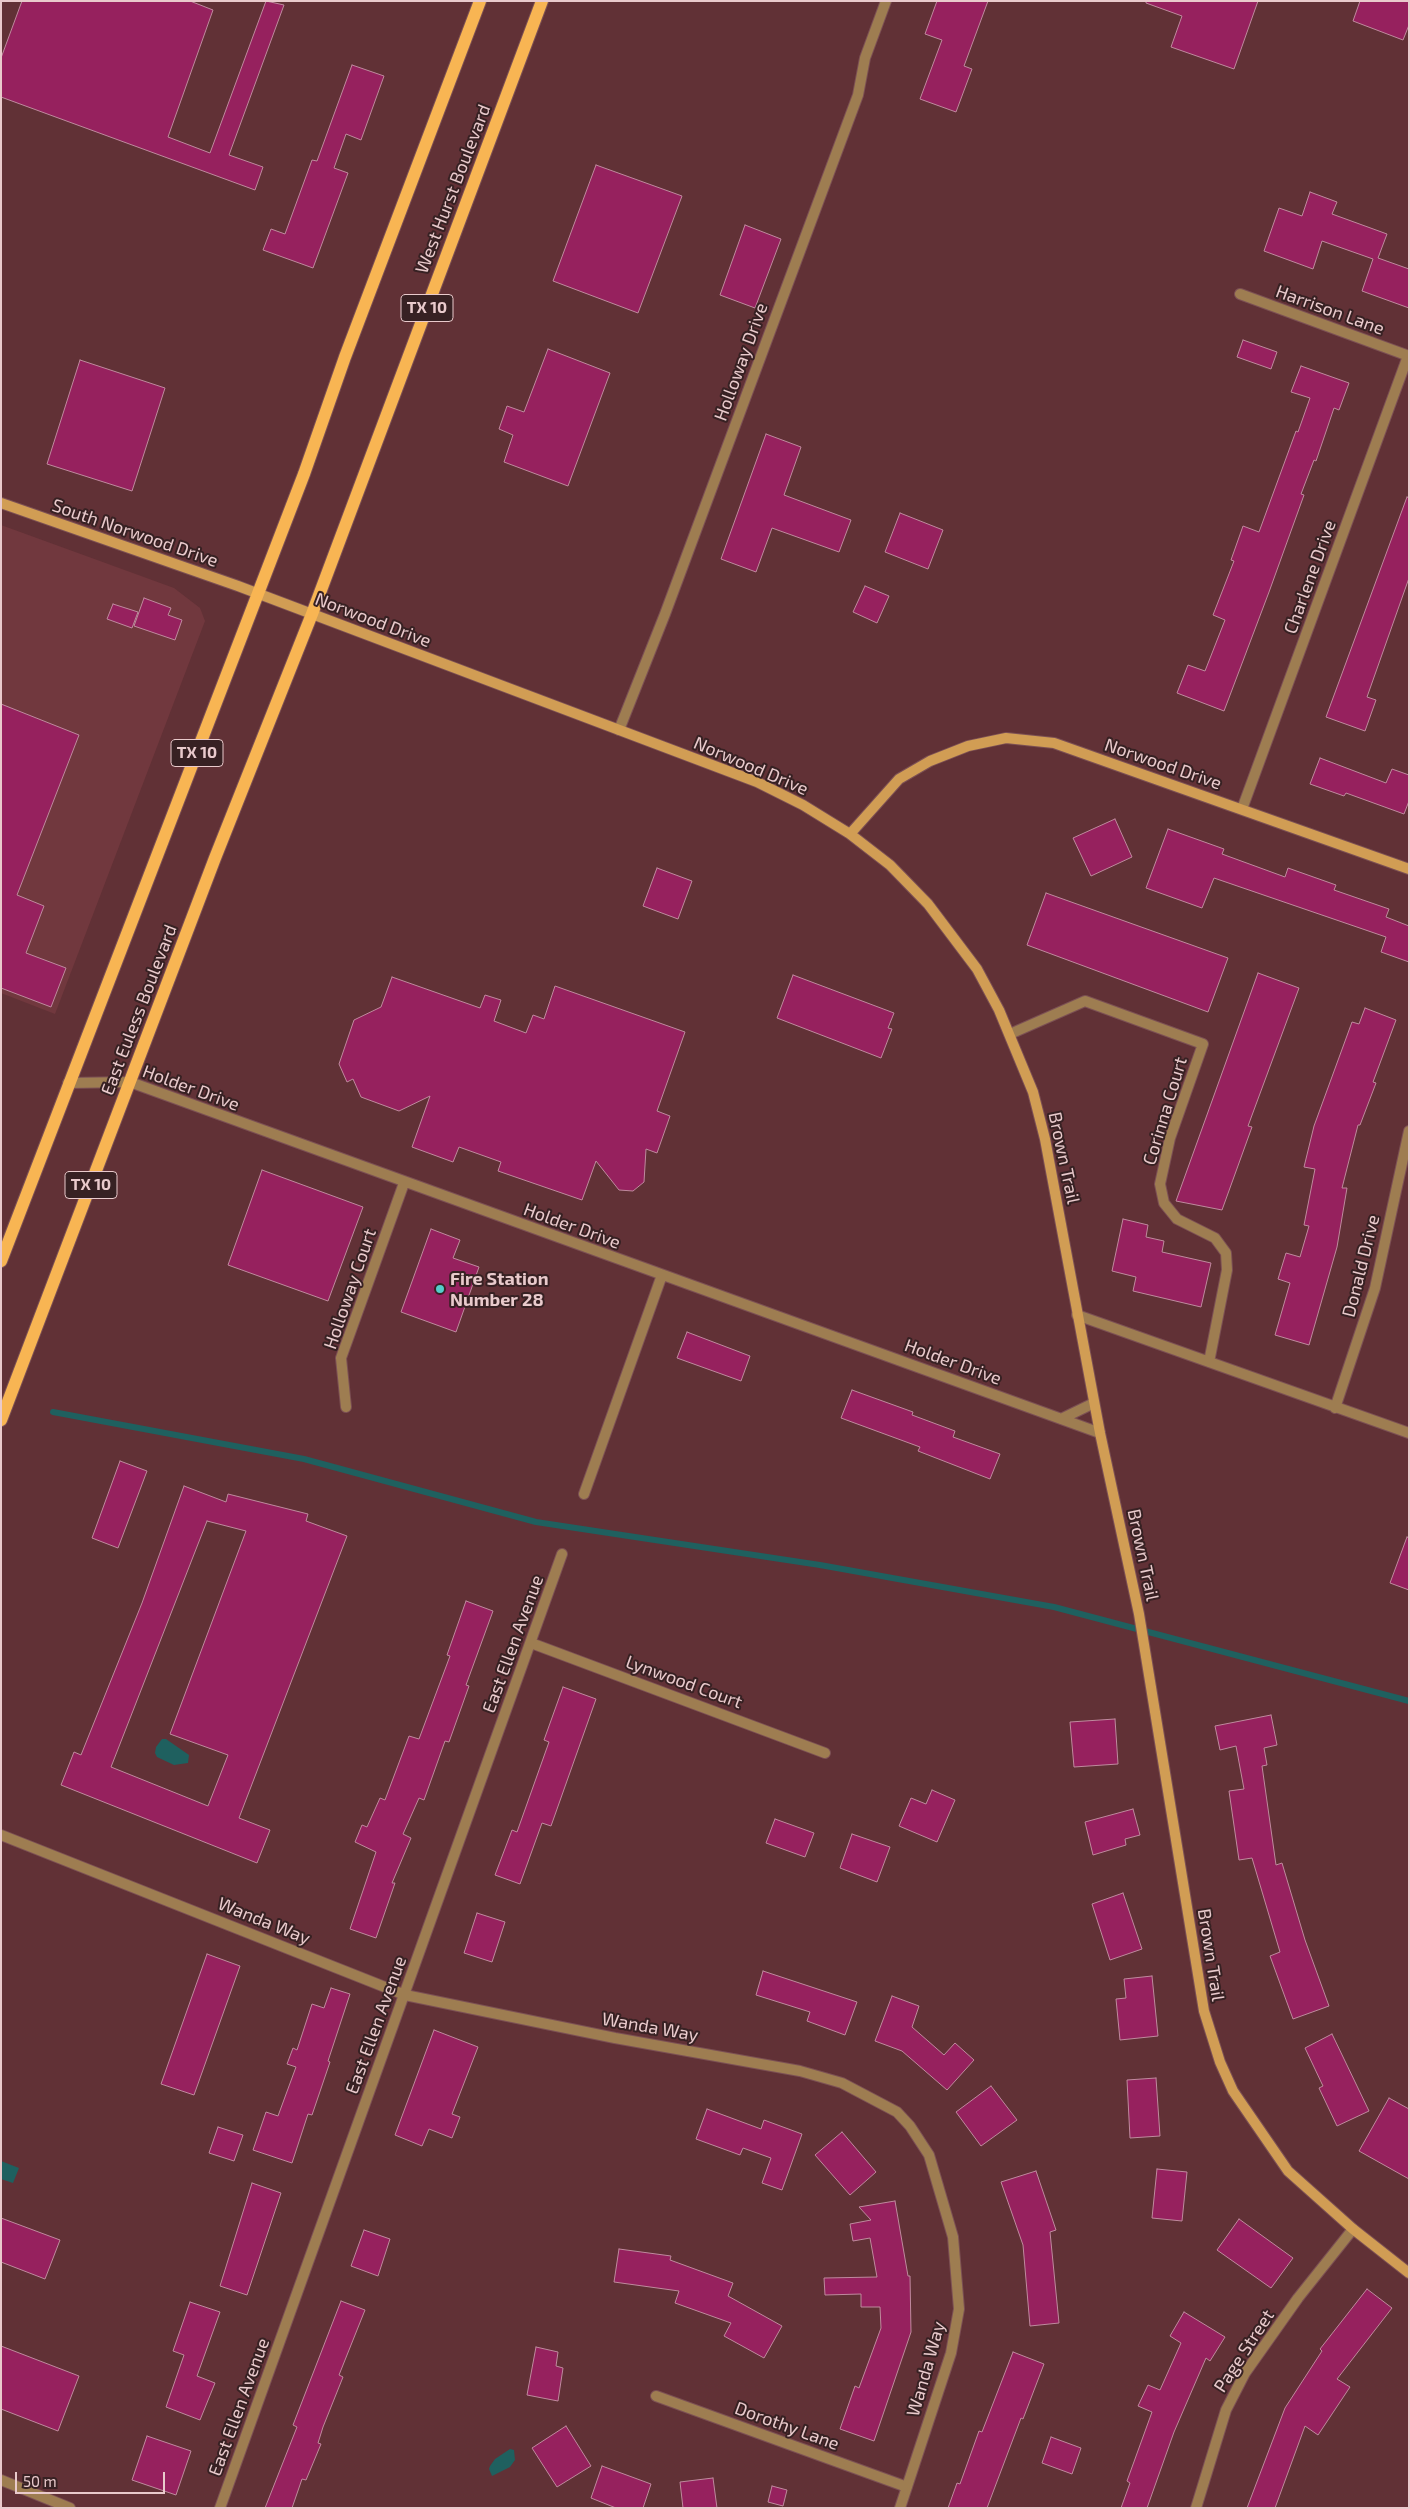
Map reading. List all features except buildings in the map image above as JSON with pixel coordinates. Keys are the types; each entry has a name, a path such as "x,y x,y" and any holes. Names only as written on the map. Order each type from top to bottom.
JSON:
{"main road":[{"name":"TX 10","path":"1,1261 68,1083 259,594 480,1"},
{"name":"West Hurst Boulevard","path":"312,614 542,1"},
{"name":"South Norwood Drive","path":"1,502 259,594"},
{"name":"Norwood Drive","path":"259,594 757,782 803,805 850,834 899,779 930,761 968,746 1006,738 1054,743 1409,869"},
{"name":"East Euless Boulevard","path":"1,1420 312,614"},
{"name":"Brown Trail","path":"850,834 890,865 928,904 977,969 1010,1034 1033,1092 1045,1140 1094,1404 1139,1614 1204,2011 1220,2062 1233,2091 1288,2171 1352,2229 1409,2273"}],"street":[{"name":"Holloway Drive","path":"618,730 668,606 858,95 865,58 886,1"},
{"name":"Harrison Lane","path":"1240,294 1409,356"},
{"name":"Charlene Drive","path":"1242,809 1409,356"},
{"name":"Corinna Court","path":"1010,1034 1085,1001 1203,1044 1170,1138 1160,1184 1164,1203 1177,1219 1215,1238 1226,1253 1228,1270 1209,1362"},
{"name":"Holder Drive","path":"68,1083 130,1082 404,1183 1100,1433"},
{"name":"Donald Drive","path":"1335,1408 1375,1288 1406,1154 1409,1131"},
{"name":"Holloway Court","path":"346,1408 341,1358 404,1183"},
{"path":"584,1494 662,1275"},
{"path":"1077,1315 1409,1433"},
{"path":"1061,1418 1094,1404"},
{"name":"East Ellen Avenue","path":"220,2508 562,1554"},
{"name":"Lynwood Court","path":"531,1643 825,1752"},
{"name":"Wanda Way","path":"1,1835 404,1994 614,2038 800,2071 842,2083 897,2112 910,2126 929,2155 953,2237 960,2309 951,2353 900,2508"},
{"name":"Page Street","path":"1196,2508 1226,2410 1245,2373 1298,2298 1352,2229"},
{"name":"Dorothy Lane","path":"656,2396 907,2486"},
{"path":"1,2480 70,2508"}],"shaded area":[{"path":"1,525 174,588 200,608 205,621 55,1014 1,993"}],"water":[{"path":"162,1739 166,1739 189,1755 188,1763 174,1765 157,1757 155,1753 156,1747"},
{"path":"1,2161 19,2168 13,2183 1,2179"},
{"path":"510,2449 514,2450 515,2460 510,2467 492,2476 489,2469 490,2466 495,2459"}],"waterway":[{"path":"53,1412 304,1459 536,1522 820,1565 1054,1607 1409,1701"}],"place":[{"name":"Fire Station Number 28","path":"440,1289"}]}
